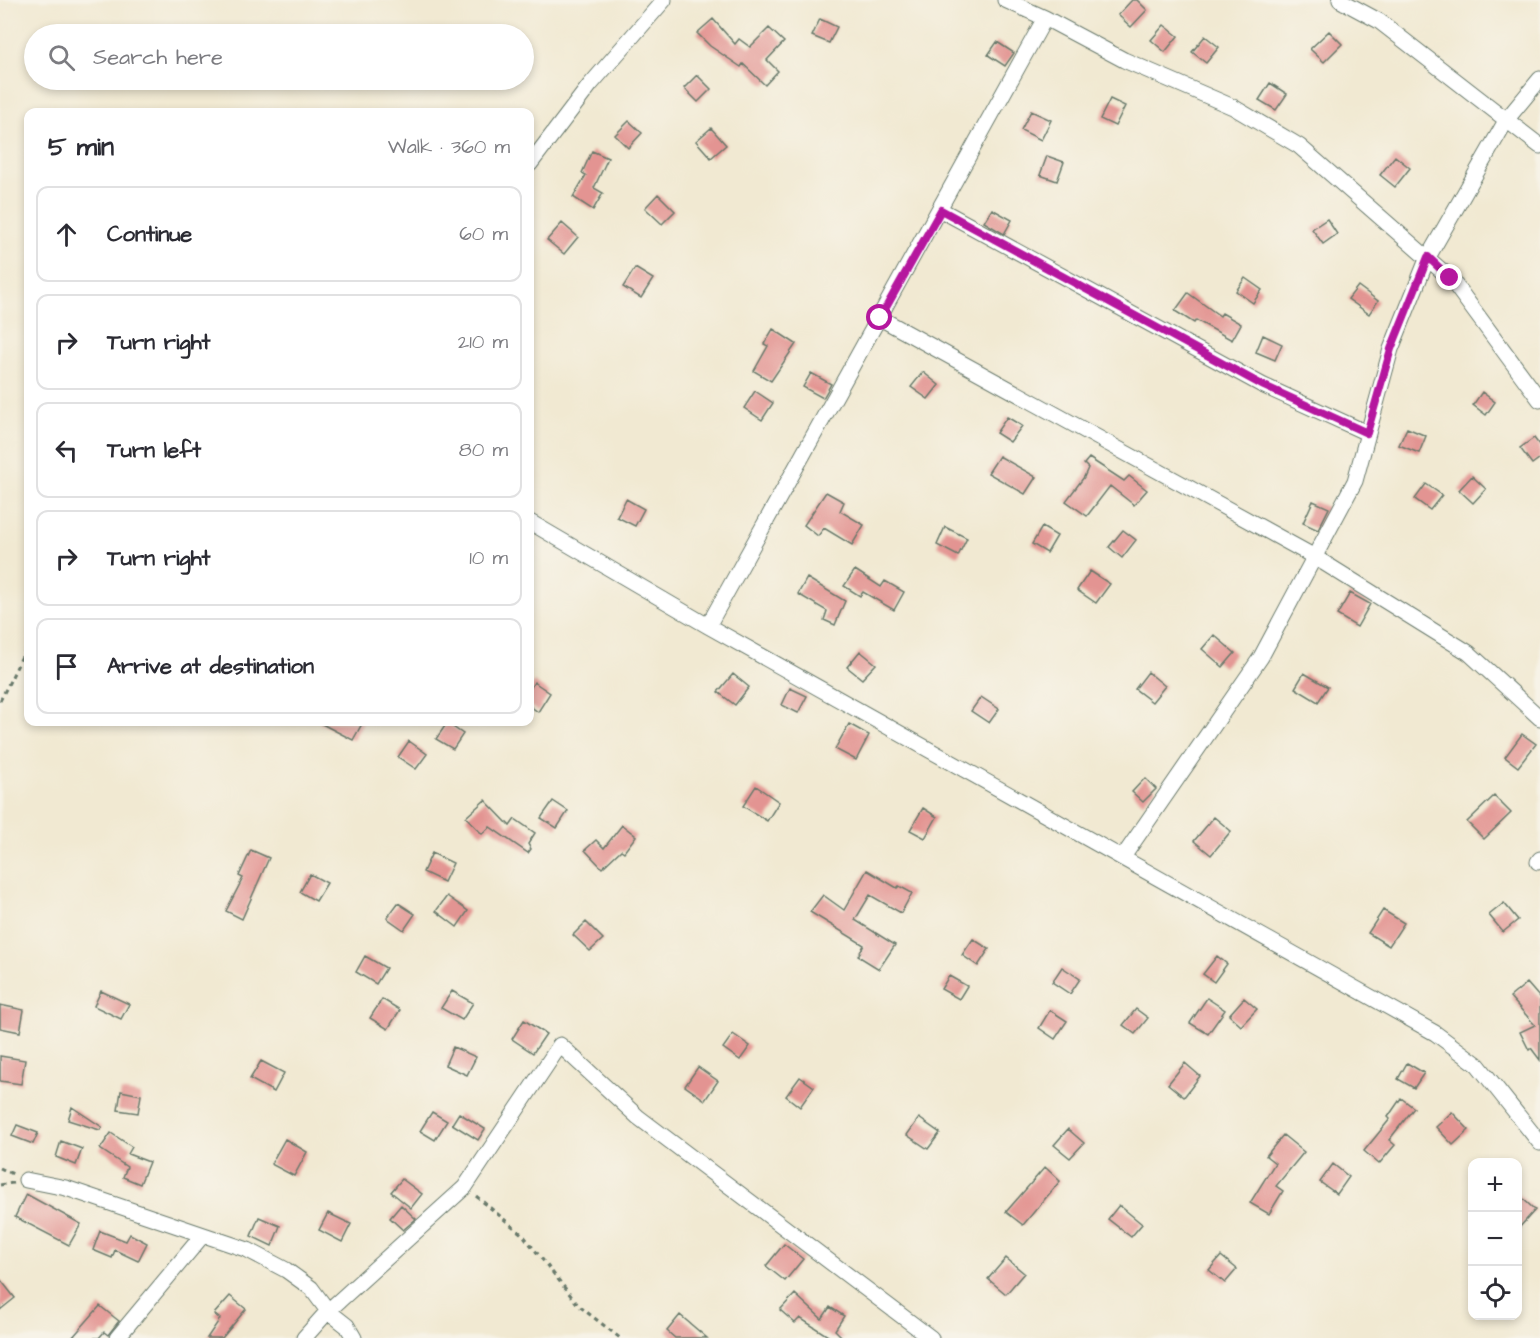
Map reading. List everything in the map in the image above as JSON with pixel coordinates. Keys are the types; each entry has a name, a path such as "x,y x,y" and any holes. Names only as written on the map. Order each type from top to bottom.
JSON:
{"street":[{"path":"534,159 590,85 664,0"},
{"path":"1005,0 1046,18 1124,60 1233,108 1299,146 1450,278 1540,400"},
{"path":"1340,0 1379,21 1540,146"},
{"path":"708,626 1046,18"},
{"path":"1123,857 1261,657 1355,481 1391,349 1428,257 1507,119 1540,79"},
{"path":"941,210 1262,385 1367,433"},
{"path":"880,318 1313,556 1469,653 1540,718"},
{"path":"534,524 708,626 1435,1033 1478,1065 1540,1143"},
{"path":"304,1338 328,1311 465,1187 560,1045 638,1117 931,1338"},
{"path":"26,1180 66,1188 248,1250 286,1270 310,1288 328,1311 347,1326 354,1338"},
{"path":"117,1338 202,1236"}],"path":[{"path":"0,701 24,652"},
{"path":"465,1187 523,1235 579,1306 620,1338"}],"building":[{"path":"1132,0 1137,0 1147,10 1131,27 1118,15"},
{"path":"713,19 735,44 739,39 750,47 769,28 784,42 767,60 778,71 765,85 743,64 741,67 710,46 697,33"},
{"path":"820,19 837,27 829,43 812,36"},
{"path":"1164,25 1178,36 1165,52 1151,40"},
{"path":"1329,31 1342,44 1324,62 1310,49"},
{"path":"1205,36 1219,47 1206,63 1192,52"},
{"path":"997,42 1014,53 1005,66 988,55"},
{"path":"697,75 711,89 698,102 684,88"},
{"path":"1270,83 1287,94 1276,110 1259,100"},
{"path":"1110,99 1125,106 1115,126 1100,119"},
{"path":"1031,111 1051,120 1041,140 1021,130"},
{"path":"629,121 642,133 628,148 615,135"},
{"path":"711,128 726,145 711,158 696,141"},
{"path":"592,151 608,158 594,188 603,193 593,210 573,197 586,175 582,173"},
{"path":"1047,156 1064,162 1057,181 1040,175"},
{"path":"1395,156 1410,168 1395,187 1380,175"},
{"path":"658,194 675,211 662,224 645,208"},
{"path":"992,209 1012,220 1004,234 984,222"},
{"path":"1327,219 1337,234 1323,244 1312,229"},
{"path":"562,223 578,237 564,254 547,240"},
{"path":"635,268 653,279 641,298 623,287"},
{"path":"1245,278 1262,290 1253,303 1236,291"},
{"path":"1358,286 1378,301 1369,314 1348,299"},
{"path":"1188,293 1220,316 1222,313 1241,324 1232,340 1196,320 1194,323 1175,311"},
{"path":"773,329 796,344 771,381 754,371 768,346 764,344"},
{"path":"1263,335 1282,344 1275,360 1256,352"},
{"path":"923,372 939,385 928,399 911,387"},
{"path":"811,373 831,384 823,398 803,387"},
{"path":"755,391 773,403 762,420 744,408"},
{"path":"1482,392 1495,402 1486,415 1473,405"},
{"path":"1007,417 1022,426 1010,442 996,433"},
{"path":"1407,428 1426,436 1419,453 1399,445"},
{"path":"1534,438 1540,446 1540,458 1532,464 1520,448"},
{"path":"999,456 1036,477 1025,494 988,473"},
{"path":"1089,458 1124,481 1129,476 1147,490 1134,505 1110,486 1087,516 1066,501 1084,477 1088,468 1084,464"},
{"path":"1472,476 1486,489 1473,503 1459,490"},
{"path":"1426,484 1442,495 1430,510 1415,499"},
{"path":"826,492 844,502 840,511 864,525 852,545 824,528 818,536 804,525"},
{"path":"626,499 644,509 635,526 617,517"},
{"path":"1313,501 1329,508 1318,530 1303,523"},
{"path":"945,527 967,538 958,556 937,545"},
{"path":"1042,527 1057,536 1047,553 1032,544"},
{"path":"1123,530 1136,540 1122,558 1109,547"},
{"path":"855,570 881,587 885,581 904,592 894,610 863,592 860,596 844,586"},
{"path":"1090,571 1110,584 1096,603 1077,590"},
{"path":"807,578 845,601 835,625 824,620 827,611 798,594"},
{"path":"1350,593 1370,604 1357,627 1337,615"},
{"path":"1214,635 1235,653 1223,667 1202,649"},
{"path":"860,651 876,664 862,679 847,667"},
{"path":"1148,672 1165,686 1152,702 1135,689"},
{"path":"1304,673 1328,687 1318,702 1295,688"},
{"path":"733,674 749,687 735,705 718,692"},
{"path":"534,682 550,693 538,712 534,709"},
{"path":"790,688 807,696 798,713 782,705"},
{"path":"981,697 999,709 989,723 971,711"},
{"path":"849,724 869,735 856,760 835,749"},
{"path":"326,726 361,726 353,740"},
{"path":"445,726 451,726 463,734 453,749 436,739"},
{"path":"1522,734 1536,744 1518,767 1505,757"},
{"path":"409,741 427,754 416,769 398,757"},
{"path":"1145,778 1156,789 1143,802 1132,792"},
{"path":"756,786 779,802 767,821 743,806"},
{"path":"1494,796 1511,813 1484,839 1467,822"},
{"path":"485,800 510,826 515,819 535,833 528,844 531,849 528,853 490,827 482,834 466,817"},
{"path":"553,801 568,811 557,828 541,818"},
{"path":"923,808 937,817 925,838 910,830"},
{"path":"1214,817 1231,831 1211,855 1194,841"},
{"path":"622,825 636,836 624,852 621,850 602,868 585,850 596,840 604,848"},
{"path":"251,850 269,858 242,919 226,911 243,878 239,876"},
{"path":"432,853 453,863 444,882 423,872"},
{"path":"867,870 897,888 899,886 912,893 901,913 870,895 855,920 895,945 879,969 858,956 864,945 810,912 823,895 844,910"},
{"path":"310,874 327,883 316,901 300,892"},
{"path":"447,896 468,911 457,927 436,911"},
{"path":"398,903 415,914 404,930 387,918"},
{"path":"1504,903 1518,920 1503,932 1489,915"},
{"path":"1383,910 1404,923 1389,946 1368,933"},
{"path":"586,922 603,939 590,951 573,935"},
{"path":"973,939 989,949 978,966 962,955"},
{"path":"365,956 386,968 376,984 356,972"},
{"path":"1217,956 1227,964 1214,982 1203,974"},
{"path":"1062,967 1080,979 1070,994 1052,982"},
{"path":"949,976 967,986 959,999 941,989"},
{"path":"1527,983 1540,998 1540,1060 1531,1048 1529,1050 1520,1032 1535,1025 1510,997"},
{"path":"101,991 129,1004 121,1019 94,1006"},
{"path":"452,991 473,1003 462,1020 441,1008"},
{"path":"1207,998 1225,1010 1208,1034 1190,1023"},
{"path":"1244,998 1257,1009 1241,1026 1229,1015"},
{"path":"382,999 400,1010 388,1029 370,1018"},
{"path":"0,1005 24,1010 20,1032 0,1028"},
{"path":"1136,1009 1148,1018 1135,1034 1123,1025"},
{"path":"1050,1010 1067,1021 1055,1039 1039,1028"},
{"path":"524,1020 546,1034 533,1053 512,1039"},
{"path":"733,1034 750,1046 740,1060 723,1048"},
{"path":"453,1047 476,1057 467,1075 445,1065"},
{"path":"0,1056 25,1060 21,1084 0,1081"},
{"path":"261,1061 284,1073 274,1092 250,1079"},
{"path":"1185,1063 1200,1076 1184,1097 1168,1084"},
{"path":"1407,1063 1424,1073 1414,1088 1398,1079"},
{"path":"698,1067 718,1081 705,1100 685,1086"},
{"path":"800,1077 814,1087 800,1107 786,1096"},
{"path":"121,1091 141,1095 138,1113 118,1110"},
{"path":"1401,1098 1414,1108 1389,1140 1395,1145 1379,1164 1364,1151 1390,1119 1388,1117"},
{"path":"72,1107 102,1127 100,1130 68,1120"},
{"path":"432,1112 447,1121 435,1140 420,1131"},
{"path":"1452,1112 1469,1130 1453,1145 1436,1127"},
{"path":"459,1113 485,1129 478,1140 452,1124"},
{"path":"919,1118 940,1133 928,1149 907,1135"},
{"path":"17,1125 38,1133 33,1144 12,1136"},
{"path":"1068,1129 1084,1143 1070,1158 1054,1145"},
{"path":"111,1133 132,1147 128,1154 149,1162 140,1184 123,1177 127,1167 100,1149"},
{"path":"1283,1135 1304,1152 1276,1186 1283,1191 1269,1214 1250,1203 1275,1163 1266,1156"},
{"path":"285,1139 307,1152 294,1176 271,1164"},
{"path":"61,1141 82,1149 76,1165 56,1157"},
{"path":"1333,1164 1349,1177 1337,1194 1320,1182"},
{"path":"1045,1167 1060,1181 1023,1225 1006,1212"},
{"path":"402,1179 422,1194 411,1208 391,1192"},
{"path":"26,1194 81,1224 69,1245 15,1217"},
{"path":"1522,1198 1535,1210 1522,1225"},
{"path":"401,1205 416,1219 403,1230 390,1218"},
{"path":"1119,1205 1142,1224 1131,1237 1108,1219"},
{"path":"328,1213 351,1224 342,1242 319,1230"},
{"path":"259,1217 280,1226 272,1246 251,1236"},
{"path":"100,1231 126,1241 130,1234 147,1243 138,1261 115,1250 112,1258 93,1250"},
{"path":"784,1244 803,1259 785,1281 766,1266"},
{"path":"1221,1256 1237,1269 1225,1283 1209,1270"},
{"path":"1006,1258 1024,1273 1006,1294 988,1279"},
{"path":"0,1279 15,1298 0,1310"},
{"path":"795,1294 822,1319 830,1307 844,1316 835,1330 843,1338 831,1338 800,1318 795,1323 780,1310"},
{"path":"230,1296 246,1309 222,1338 207,1338 220,1319 214,1314"},
{"path":"100,1306 119,1321 108,1335 104,1332 99,1338 72,1338"},
{"path":"680,1315 707,1338 675,1338 667,1331"}],"route":[{"path":"880,318 941,210 1262,385 1367,433 1391,349 1428,257 1450,278"}]}
